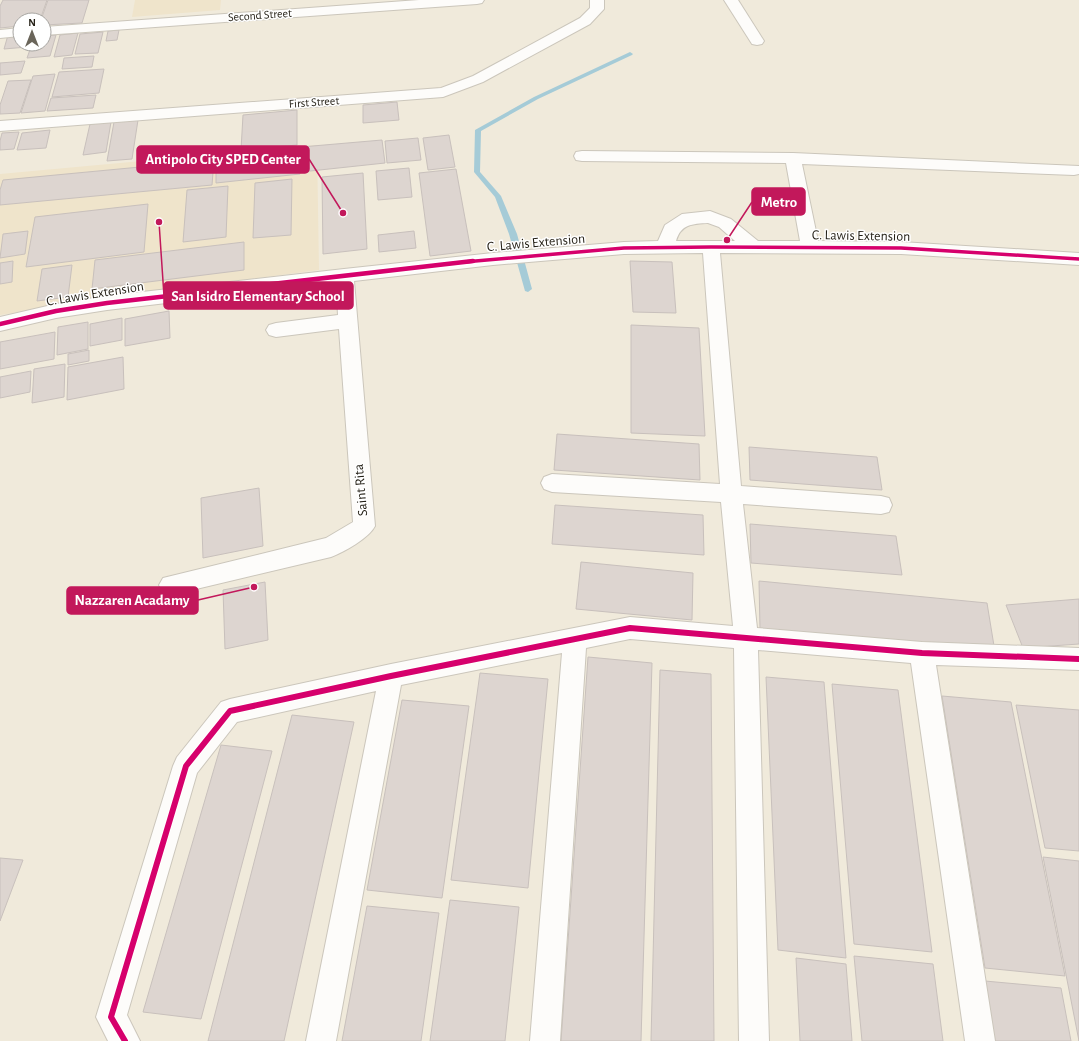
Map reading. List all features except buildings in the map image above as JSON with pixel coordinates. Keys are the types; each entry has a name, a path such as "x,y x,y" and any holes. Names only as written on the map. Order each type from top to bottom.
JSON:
{"street":[{"name":"Second Street","path":"52,30 477,0"},
{"name":"First Street","path":"0,126 443,92 478,79 585,21 596,10 597,0"},
{"path":"731,0 757,42"},
{"path":"0,34 12,33"},
{"path":"582,156 793,158 1074,170"},
{"path":"793,158 810,247"},
{"path":"665,247 671,229 688,218 710,217 725,223 754,246"},
{"path":"711,246 746,637 754,1041"},
{"name":"C. Lawis Extension","path":"0,324 56,311 107,303 493,259 624,248 754,246 901,248 1079,259"},
{"name":"Saint Rita","path":"171,585 331,547 364,526 344,275"},
{"path":"276,330 348,321"},
{"path":"552,483 881,505"},
{"path":"125,1041 111,1017 186,766 230,711 391,676 630,628 922,653 1079,659"},
{"path":"545,1041 575,639"},
{"path":"922,653 980,1041"},
{"path":"321,1041 391,676"}],"shaded area":[{"path":"135,0 221,0 220,10 132,17"},
{"path":"317,145 319,270 104,298 0,315 0,174"}],"waterway":[{"path":"528,289 513,234 498,196 477,172 478,130 536,98 630,54"}],"cycle path":[{"path":"0,324 56,311 107,303 493,259 624,248 901,248 1079,259"},
{"path":"125,1041 111,1017 186,766 230,711 391,676 630,628 922,653 1079,659"}],"place":[{"name":"Antipolo City SPED Center","path":"343,213"},
{"name":"San Isidro Elementary School","path":"159,222"},
{"name":"Metro","path":"727,240"},
{"name":"Nazzaren Acadamy","path":"254,587"}]}
